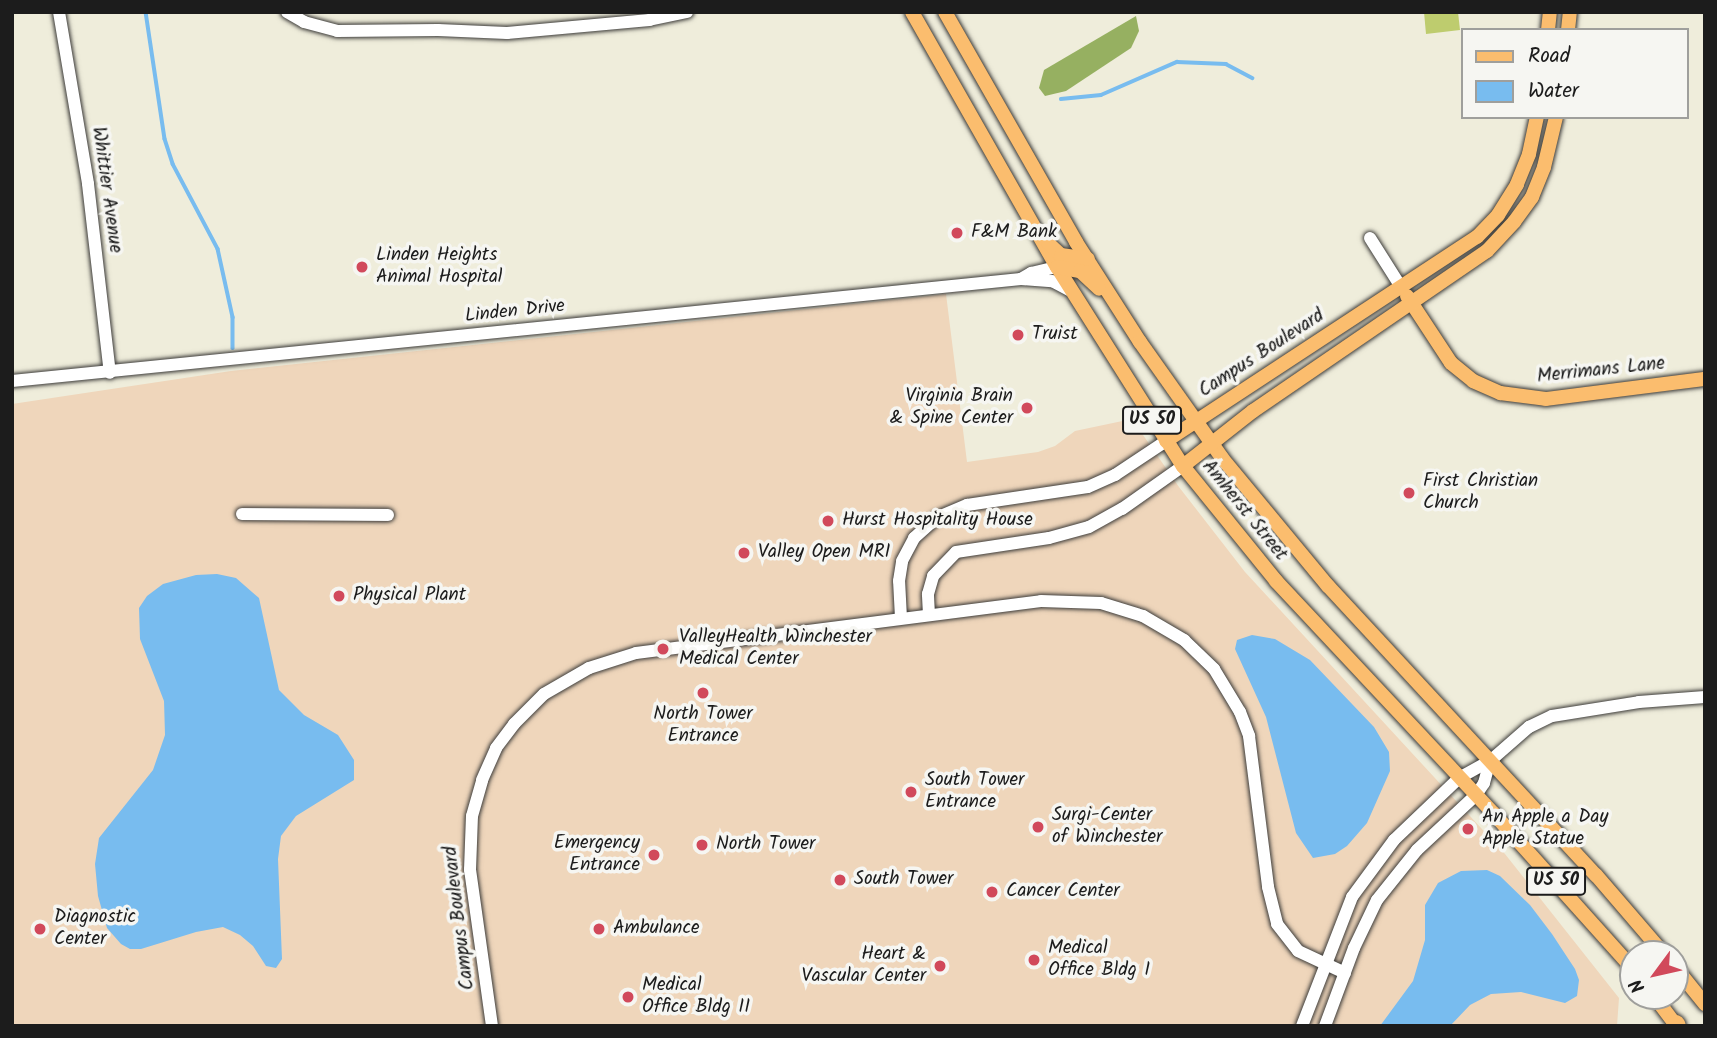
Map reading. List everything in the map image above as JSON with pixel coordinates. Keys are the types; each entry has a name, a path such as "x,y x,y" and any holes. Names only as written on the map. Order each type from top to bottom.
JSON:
{"main road":[{"name":"Amherst Street","path":"912,12 1058,267 1183,466 1276,580 1476,794 1619,953"},
{"name":"Amherst Street","path":"945,12 1088,260 1195,421 1328,586 1651,940"},
{"name":"Campus Boulevard","path":"1166,440 1477,237 1498,215 1517,184 1530,154 1537,119"},
{"path":"1183,466 1211,442 1488,251 1532,197 1544,167 1556,119"},
{"path":"1039,235 1061,255 1088,260"},
{"path":"1058,267 1080,271 1119,310"},
{"name":"Merrimans Lane","path":"1401,286 1451,363 1472,381 1500,393 1546,399 1705,379"},
{"path":"1689,984 1705,1004"},
{"path":"1665,1010 1677,1025"}],"street":[{"name":"Whittier Avenue","path":"59,12 88,184 110,373"},
{"path":"287,12 304,22 337,31 438,30 507,33 636,22 687,12"},
{"name":"Merrimans Lane","path":"1370,237 1401,286"},
{"name":"Linden Drive","path":"1021,279 1031,273 1058,267"},
{"name":"Linden Drive","path":"12,381 1021,279 1052,281 1073,292"},
{"name":"Campus Boulevard","path":"901,618 899,582 902,561 914,538 936,517 967,505 1088,487 1115,475 1166,440"},
{"path":"929,615 928,594 933,576 956,552 1049,538 1089,527 1122,509 1183,466"},
{"path":"242,514 388,515"},
{"name":"Campus Boulevard","path":"492,1026 470,870 470,830 475,801 490,761 505,736 530,707 566,679 622,656 1041,601 1083,601 1132,611 1184,640 1214,669 1227,688 1249,736 1268,887 1277,924 1298,951 1345,973"},
{"path":"1302,1026 1340,922 1370,869 1394,840 1459,778 1490,761 1529,727 1552,716 1639,702 1705,697"},
{"path":"1325,1026 1368,917 1395,875 1476,794 1484,783 1490,761"}],"shaded area":[{"name":"ValleyHealth Winchester Medical Center","path":"946,294 967,462 1038,452 1055,446 1075,431 1132,419 1179,487 1245,572 1505,854 1619,998 1617,1026 12,1026 12,404 231,371"}],"green space":[{"path":"1424,12 1458,12 1460,30 1426,34"},
{"path":"1136,16 1139,31 1131,48 1066,91 1045,96 1039,88 1044,70"}],"water":[{"path":"217,574 236,578 259,598 279,690 304,715 338,735 354,760 354,780 296,816 281,836 278,859 282,959 276,968 266,966 253,946 240,935 223,927 196,932 141,949 130,949 121,944 107,928 98,896 95,864 99,838 153,770 165,735 164,701 140,639 139,608 147,596 163,584 196,575"},
{"path":"1252,635 1275,639 1310,660 1374,727 1389,752 1390,771 1367,823 1347,846 1335,854 1313,858 1296,833 1266,717 1235,649 1237,640"},
{"path":"1487,870 1500,876 1530,905 1552,934 1575,969 1579,980 1577,996 1565,1003 1521,992 1491,994 1470,1005 1450,1026 1380,1026 1413,981 1425,940 1425,905 1438,883 1461,871"}],"waterway":[{"path":"146,12 165,139 173,164 218,249 233,317 233,348"},
{"path":"1061,99 1101,95 1177,62 1226,64 1252,78"}],"place":[{"name":"F&M Bank","path":"957,233"},
{"name":"Linden Heights Animal Hospital","path":"362,267"},
{"name":"Truist","path":"1018,335"},
{"name":"Virginia Brain & Spine Center","path":"1027,408"},
{"name":"First Christian Church","path":"1409,493"},
{"name":"Hurst Hospitality House","path":"828,521"},
{"name":"Valley Open MRI","path":"744,553"},
{"name":"Physical Plant","path":"339,596"},
{"name":"ValleyHealth Winchester Medical Center","path":"663,649"},
{"name":"North Tower Entrance","path":"703,693"},
{"name":"South Tower Entrance","path":"911,792"},
{"name":"Surgi-Center of Winchester","path":"1038,827"},
{"name":"An Apple a Day Apple Statue","path":"1468,829"},
{"name":"North Tower","path":"702,845"},
{"name":"Emergency Entrance","path":"654,855"},
{"name":"South Tower","path":"840,880"},
{"name":"Cancer Center","path":"992,892"},
{"name":"Diagnostic Center","path":"40,929"},
{"name":"Ambulance","path":"599,929"},
{"name":"Medical Office Bldg I","path":"1034,960"},
{"name":"Heart & Vascular Center","path":"940,966"},
{"name":"Medical Office Bldg II","path":"628,997"}]}
